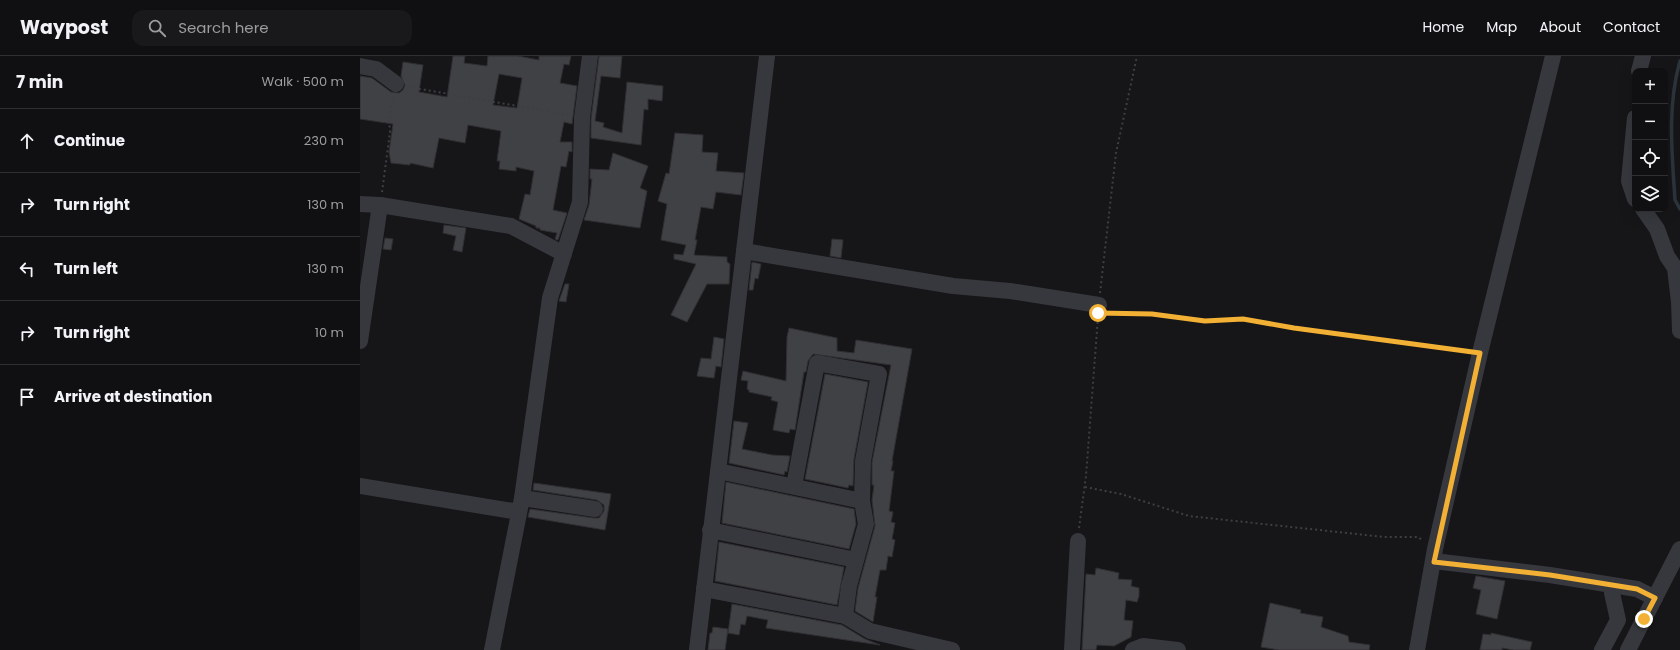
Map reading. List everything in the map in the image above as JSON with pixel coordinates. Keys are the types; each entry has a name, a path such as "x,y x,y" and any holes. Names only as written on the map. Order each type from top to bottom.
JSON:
{"street":[{"path":"492,650 520,505 550,298 580,202 582,118 590,56"},
{"path":"697,650 767,56"},
{"path":"1417,650 1434,555 1480,353 1553,56"},
{"path":"1640,68 1643,56"},
{"path":"360,66 376,69 396,84"},
{"path":"1632,191 1628,181 1633,140"},
{"path":"360,204 380,205 511,226 564,254"},
{"path":"360,341 380,205"},
{"path":"1645,212 1656,229 1667,256 1675,268 1679,302 1680,331"},
{"path":"744,250 953,286 1010,291 1102,309"},
{"path":"794,486 817,363 879,374 863,461 862,501 866,524 849,586 845,616"},
{"path":"718,471 862,501"},
{"path":"360,486 520,505 595,509"},
{"path":"710,530 856,560"},
{"path":"1072,650 1078,541"},
{"path":"1628,650 1680,549"},
{"path":"1434,555 1637,589 1655,598"},
{"path":"1602,650 1618,620 1612,593 1613,586"},
{"path":"704,589 845,616 870,631 952,650"},
{"path":"1133,650 1142,646 1178,650"}],"path":[{"path":"380,205 390,132 389,116 396,84 582,118"},
{"path":"1102,309 1205,321 1243,319 1294,328 1480,353"},
{"path":"1085,487 1122,494 1189,516 1384,537 1418,537 1434,555"}],"building":[{"path":"453,56 465,56 464,63 487,66 488,56 518,56 539,60 539,56 571,56 569,65 564,64 560,83 577,86 572,124 564,122 560,142 572,142 572,152 569,151 566,167 561,166 553,210 567,213 558,240 555,239 557,233 540,230 540,228 536,228 536,226 519,219 525,194 530,195 534,171 516,167 516,171 499,169 500,161 497,161 501,131 468,125 465,143 439,138 433,168 410,163 410,165 391,163 389,152 393,124 360,119 360,76 372,78 391,92 399,93 403,90 405,85 401,76 403,62 423,65 419,92 447,97","holes":["499,74 522,78 517,108 493,105"]},
{"path":"599,56 622,56 620,78 601,76 595,121 604,123 603,127 622,133 627,82 663,86 662,101 648,99 648,110 644,109 641,145 591,138 591,119"},
{"path":"675,133 703,135 702,152 718,153 716,171 744,173 741,195 716,192 713,209 701,207 694,255 727,257 727,262 730,264 729,284 707,284 687,322 671,315 696,264 674,259 674,254 683,255 686,245 661,240 667,204 658,201 666,173 669,174"},
{"path":"613,153 648,166 640,188 647,191 640,228 584,220 589,205 592,179 590,179 590,169 609,170"},
{"path":"444,225 466,228 462,252 453,250 456,236 443,233"},
{"path":"385,238 393,239 391,250 383,249"},
{"path":"832,239 843,240 841,258 830,256"},
{"path":"752,262 761,264 758,279 755,278 753,290 749,290"},
{"path":"565,284 569,284 566,302 559,301"},
{"path":"789,328 837,338 837,351 854,353 856,340 912,349 891,471 894,471 889,511 893,512 891,522 895,523 892,539 895,540 892,557 888,556 886,570 880,570 875,597 877,597 873,622 855,611 858,588 875,526 872,500 874,485 872,485 872,462 891,365 813,354 808,361 806,372 804,372 795,430 790,429 789,433 773,430 778,402 771,400 772,397 749,392 747,389 748,381 741,380 743,371 786,381 787,337"},
{"path":"714,337 724,339 721,367 716,366 714,378 697,376 701,358 711,359"},
{"path":"825,374 868,382 854,459 853,486 849,485 848,488 805,479"},
{"path":"734,421 748,423 742,449 772,455 790,456 787,472 785,471 784,475 729,463"},
{"path":"726,482 854,509 856,524 849,549 722,523"},
{"path":"534,483 611,494 605,530 528,517 530,509 594,518 599,518 604,511 604,505 597,500 533,490"},
{"path":"719,542 844,567 837,605 715,581"},
{"path":"1096,568 1119,573 1118,579 1132,580 1131,586 1139,588 1139,596 1137,602 1126,600 1124,620 1133,621 1131,637 1114,646 1097,645 1096,650 1082,650 1086,574 1095,575"},
{"path":"1476,576 1505,581 1497,619 1476,614 1481,590 1473,588"},
{"path":"1270,603 1301,610 1300,613 1323,617 1321,627 1348,636 1349,642 1370,645 1369,650 1279,650 1261,647"},
{"path":"732,604 842,625 865,639 880,645 766,628 768,620 747,616 745,625 741,624 739,635 728,633"},
{"path":"713,627 728,629 725,650 708,650 710,633 712,633"},
{"path":"1491,633 1532,642 1530,650 1502,648 1502,650 1480,650 1483,634 1491,635"}],"waterway":[{"path":"1680,61 1673,95 1672,113 1675,200 1680,209"}],"route":[{"path":"1098,313 1152,314 1205,321 1243,319 1294,328 1480,353 1435,549 1434,562 1550,575 1637,589 1655,598 1644,619"}]}
